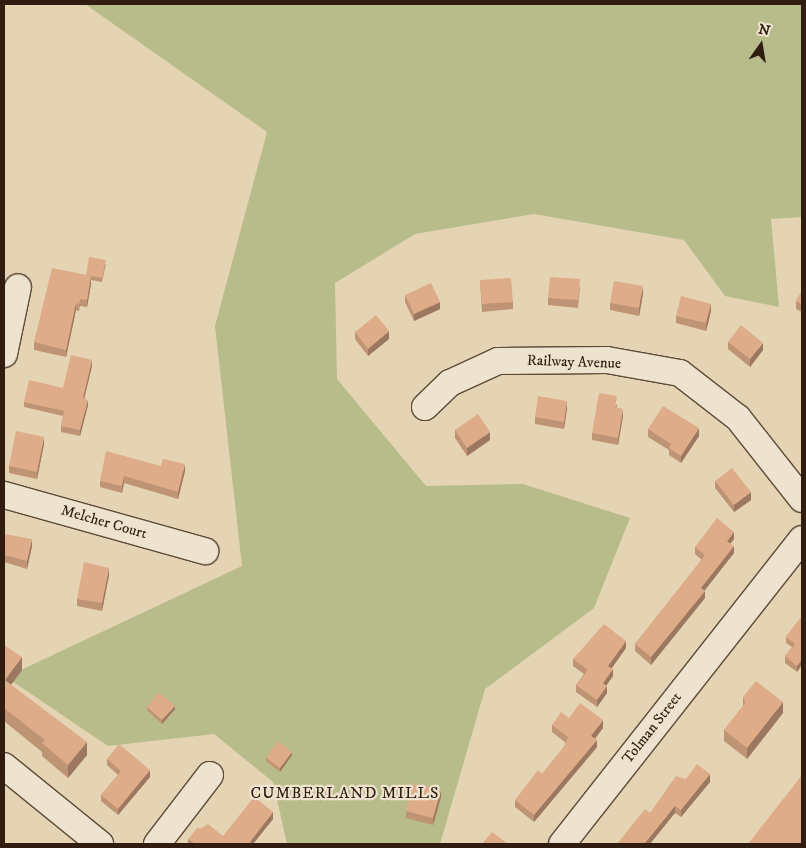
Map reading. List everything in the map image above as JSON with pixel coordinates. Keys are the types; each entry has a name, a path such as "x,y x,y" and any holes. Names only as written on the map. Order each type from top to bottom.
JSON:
{"street":[{"path":"4,354 18,287"},
{"name":"Railway Avenue","path":"425,407 450,383 498,361 607,360 680,373 738,418 802,499"},
{"name":"Melcher Court","path":"4,495 205,551"},
{"name":"Tolman Street","path":"562,844 802,539"},
{"path":"4,766 100,844"},
{"path":"157,844 210,775"}],"green space":[{"path":"85,4 802,4 802,217 771,219 779,307 725,296 684,240 534,214 415,234 335,283 337,379 426,486 523,484 630,518 594,608 485,689 440,844 287,844 273,782 214,734 108,746 6,677 242,566 215,326 267,132"}],"building":[{"path":"89,257 106,260 102,278 86,275"},
{"path":"52,268 91,276 87,300 80,299 79,304 76,303 66,350 34,342"},
{"path":"550,277 580,279 578,300 548,298"},
{"path":"511,278 513,302 482,304 480,280"},
{"path":"614,281 643,286 639,308 610,303"},
{"path":"431,283 440,302 414,314 405,295"},
{"path":"802,291 802,305 796,301"},
{"path":"681,296 711,304 706,323 676,316"},
{"path":"376,315 389,331 368,349 355,332"},
{"path":"741,325 763,343 750,359 728,342"},
{"path":"71,355 92,360 83,398 88,400 80,430 61,426 64,411 24,402 29,380 63,388"},
{"path":"599,393 617,396 615,407 623,409 618,438 592,433"},
{"path":"538,396 567,401 564,422 535,417"},
{"path":"663,406 699,428 681,456 669,448 671,444 648,429"},
{"path":"478,414 490,432 467,448 455,430"},
{"path":"16,431 44,437 37,472 9,466"},
{"path":"106,451 161,466 163,459 185,464 178,492 124,476 122,486 100,481"},
{"path":"732,468 751,492 734,505 715,481"},
{"path":"717,518 734,532 727,541 734,546 701,588 705,591 651,657 635,644 705,555 695,547"},
{"path":"4,534 32,539 27,561 4,555"},
{"path":"84,562 109,568 102,603 77,599"},
{"path":"802,616 802,659 797,666 785,656 795,644 786,637"},
{"path":"604,624 626,641 608,666 613,669 603,683 607,686 597,700 576,685 588,670 573,659"},
{"path":"4,645 22,657 5,680 87,742 68,765 42,743 45,740 4,708"},
{"path":"756,681 783,702 747,748 724,730 745,703 743,697"},
{"path":"159,692 175,706 162,720 147,707"},
{"path":"580,703 603,720 591,736 597,740 534,815 515,800 538,770 542,774 564,747 568,737 552,725 561,712 569,718"},
{"path":"278,741 292,752 280,768 266,758"},
{"path":"119,744 150,770 118,809 101,795 121,771 107,759"},
{"path":"697,764 710,774 681,810 675,806 644,844 617,844 645,809 650,813 676,776 686,779"},
{"path":"802,775 802,844 748,844"},
{"path":"413,783 441,790 433,818 406,811"},
{"path":"254,797 273,812 250,842 253,844 193,844 188,839 198,827 200,829 208,824 223,836"},
{"path":"492,832 508,844 482,844"}],"district":[{"name":"CUMBERLAND MILLS","path":"345,793"}]}
